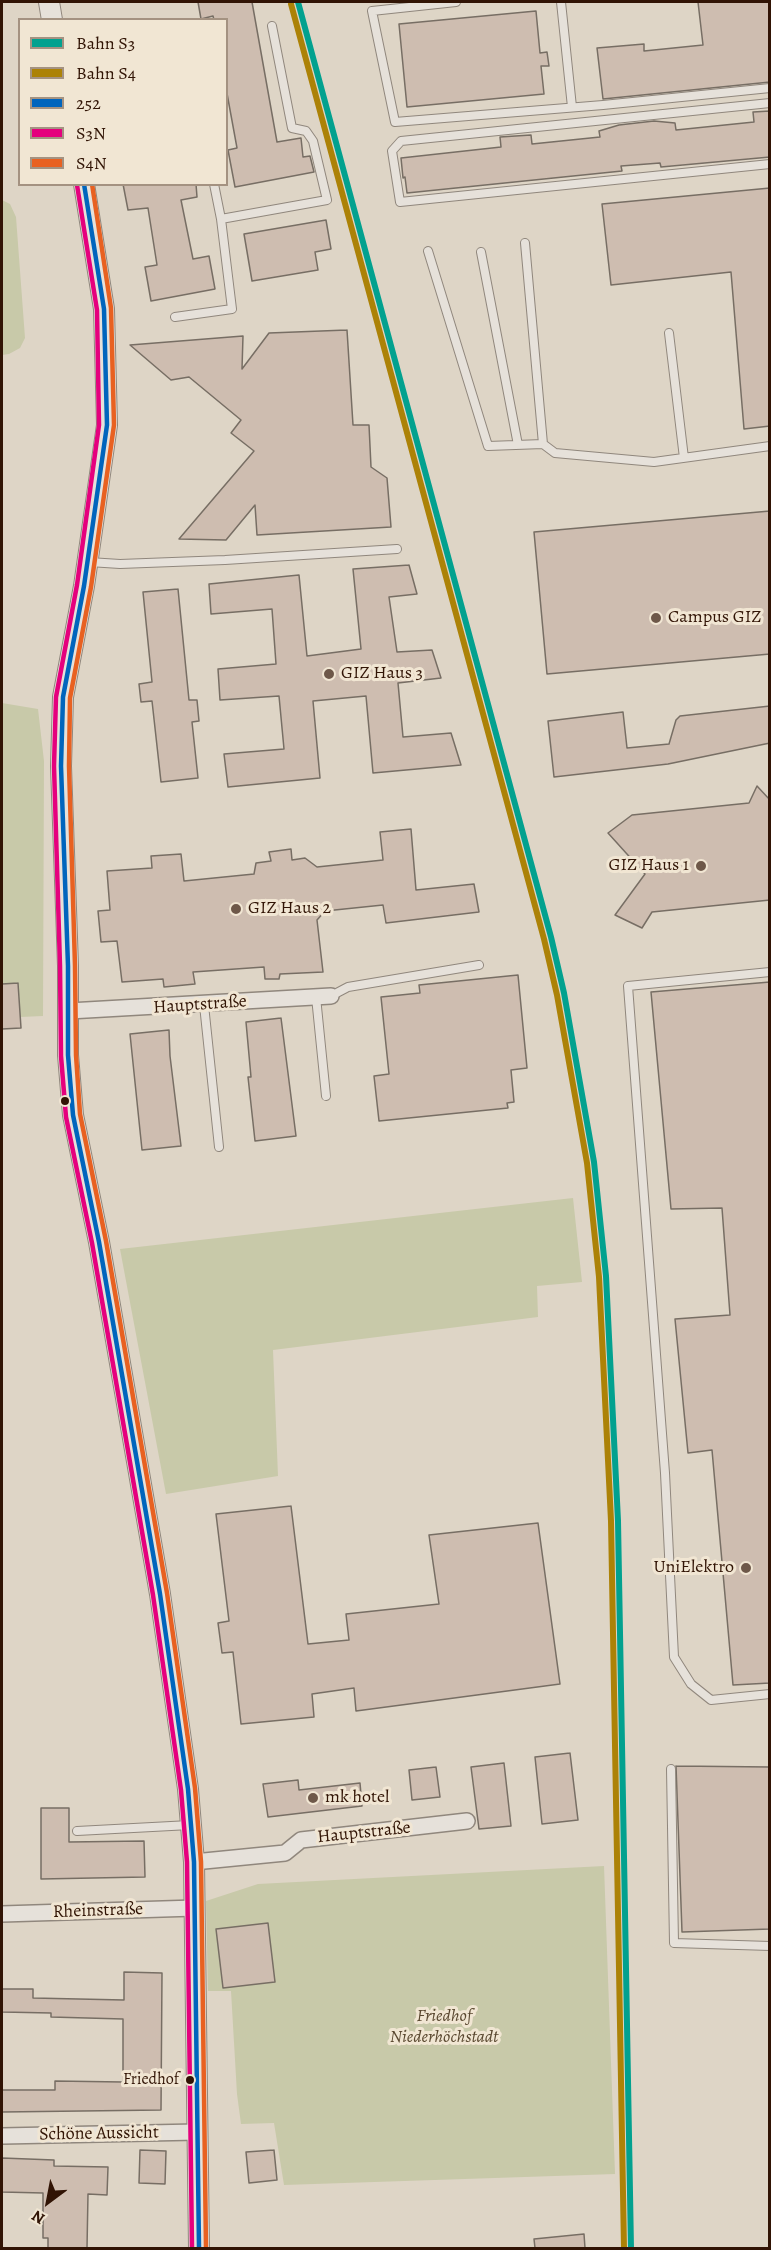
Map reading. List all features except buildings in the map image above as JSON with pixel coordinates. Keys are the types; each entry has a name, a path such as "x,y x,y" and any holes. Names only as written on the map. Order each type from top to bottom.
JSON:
{"street":[{"path":"49,2 52,18"},
{"path":"84,186 104,309 107,425 87,562 63,697 62,822 70,1099 99,1242 160,1594 192,1825 199,2248"},
{"name":"Hauptstraße","path":"69,1011 323,997"},
{"name":"Hauptstraße","path":"194,1862 285,1853 301,1840 467,1821"},
{"name":"Rheinstraße","path":"2,1914 195,1908"},
{"name":"Schöne Aussicht","path":"2,2136 197,2132"}],"lane":[{"path":"456,2 372,11 395,122 770,88"},
{"path":"561,2 572,107"},
{"path":"221,219 327,200 314,141 306,132 292,128 272,26"},
{"path":"770,103 401,141 392,151 400,202 770,164"},
{"path":"668,118 740,111 744,106"},
{"path":"175,317 232,309 221,219 214,186"},
{"path":"525,243 543,444"},
{"path":"428,251 488,446 543,444 555,453 654,462 770,446"},
{"path":"481,252 518,445"},
{"path":"669,333 684,458"},
{"path":"87,562 120,564 215,561 397,549"},
{"path":"326,1096 323,997 348,987 479,965"},
{"path":"770,972 628,986 665,1473 674,1657 691,1684 711,1700 770,1694"},
{"path":"204,1005 219,1147"},
{"path":"671,1769 674,1943 770,1946"},
{"path":"77,1831 192,1825"}],"green space":[{"path":"2,200 10,204 16,217 25,338 20,348 2,355"},
{"path":"2,703 38,709 44,761 43,1016 20,1017 18,983 2,984"},
{"path":"573,1198 582,1282 537,1286 538,1317 273,1350 278,1476 166,1494 120,1249"},
{"name":"Friedhof Niederhöchstadt","path":"604,1866 615,2174 284,2185 274,2123 241,2124 231,1991 208,1991 206,1901 258,1884"}],"rail line":[{"name":"S3","path":"298,2 551,937 564,993 594,1162 606,1276 618,1521 631,2248"},
{"name":"S4","path":"291,4 544,939 557,995 587,1163 599,1277 611,1521 624,2248"}],"transit line":[{"name":"S3N","path":"77,186 97,310 99,425 77,585 56,697 54,766 61,1056 66,1117 92,1243 153,1595 181,1790 187,1862 192,2248"},
{"name":"252","path":"84,186 104,309 107,425 84,586 63,697 61,766 68,966 68,1055 73,1115 99,1242 160,1594 188,1789 194,1862 199,2248"},
{"name":"S4N","path":"92,186 111,308 114,425 91,587 70,698 69,766 76,1055 80,1114 106,1241 167,1593 195,1788 201,1862 206,2248"}],"place":[{"name":"Campus GIZ","path":"656,618"},
{"name":"GIZ Haus 3","path":"329,674"},
{"name":"GIZ Haus 1","path":"701,866"},
{"name":"GIZ Haus 2","path":"236,909"},
{"name":"UniElektro","path":"746,1568"},
{"name":"mk hotel","path":"313,1798"},
{"name":"Friedhof","path":"190,2080"}]}
